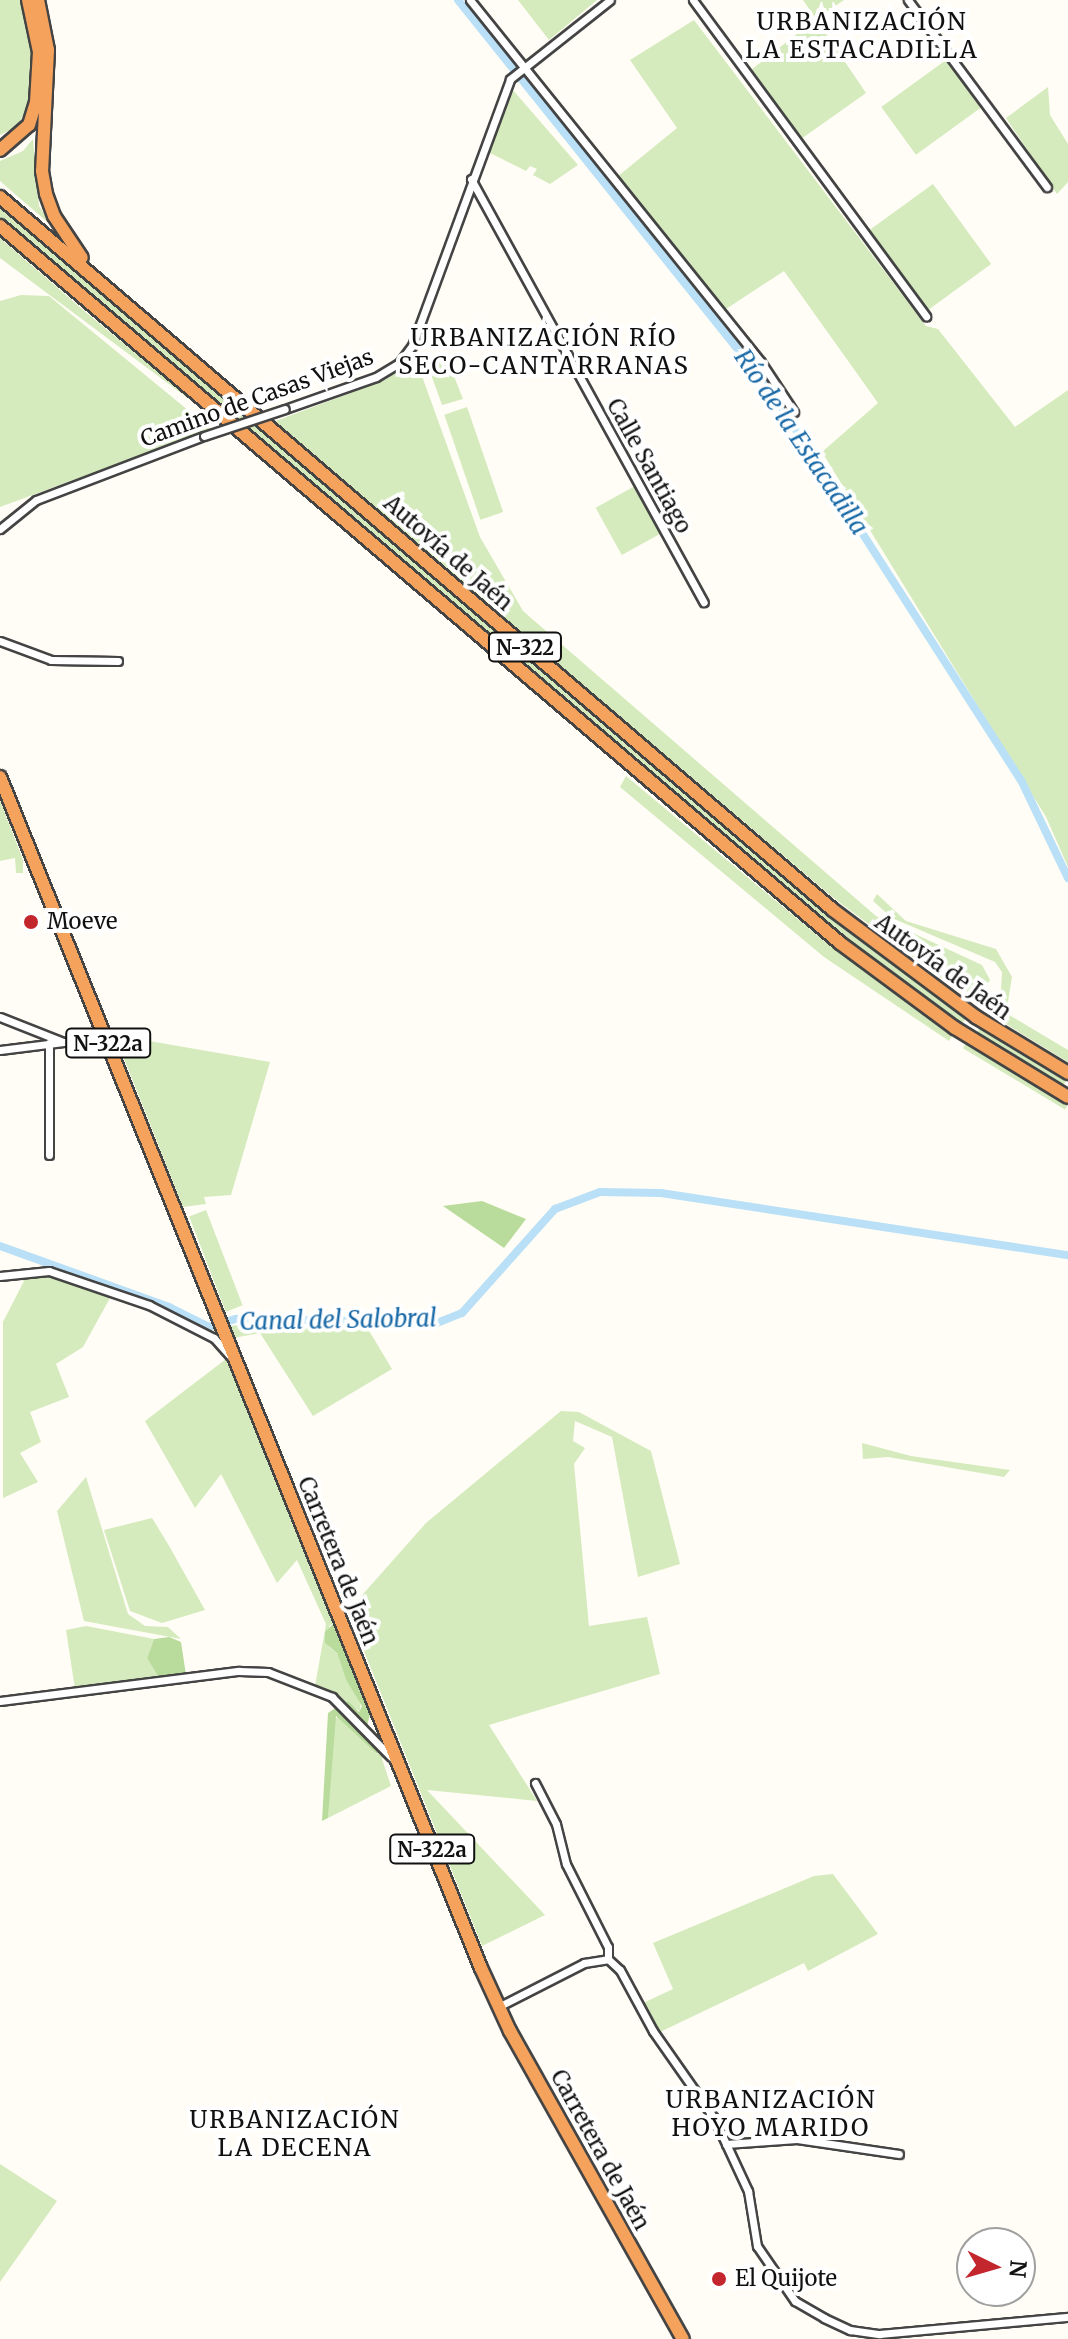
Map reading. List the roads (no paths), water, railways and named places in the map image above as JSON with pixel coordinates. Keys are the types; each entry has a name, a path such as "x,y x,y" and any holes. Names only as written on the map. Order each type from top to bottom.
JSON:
{"highway":[{"path":"0,150 29,125 36,102 39,52 28,0"},
{"path":"38,0 48,50 42,171 46,194 68,241 125,299"},
{"name":"Autovía de Jaén","path":"0,197 125,299 833,910 976,1017 1068,1073"},
{"name":"Autovía de Jaén","path":"0,226 840,943 955,1028 1068,1097"},
{"name":"Carretera de Jaén","path":"0,777 498,2007 683,2339"}],"street":[{"path":"470,0 761,362 794,412"},
{"name":"Camino de Casas Viejas","path":"0,529 36,500 204,436 376,377 399,363 412,346 510,79 610,0"},
{"path":"693,0 926,316"},
{"path":"908,0 1047,187"},
{"name":"Calle Santiago","path":"471,179 704,602"},
{"path":"1,642 51,660 118,661"},
{"path":"0,1017 63,1042"},
{"path":"0,1050 105,1037"},
{"path":"49,1043 49,1155"},
{"path":"0,1276 49,1271 149,1305 214,1338 234,1359"},
{"path":"0,1701 211,1674 268,1672 332,1697 385,1748 403,1776"},
{"path":"535,1783 608,1959 620,1970 726,2144 748,2191 757,2246 795,2301 850,2330 880,2334 1068,2317"},
{"path":"498,2007 584,1963 608,1959"},
{"path":"726,2144 797,2139 899,2154"}],"waterway":[{"name":"Río de la Estacadilla","path":"458,0 771,391 1021,780 1068,878"},
{"name":"Canal del Salobral","path":"0,1246 169,1307 209,1327 236,1319 437,1323 462,1313 555,1209 600,1192 661,1193 1068,1255"}],"place":[{"name":"Moeve","path":"31,922"},
{"name":"El Quijote","path":"719,2279"}],"district":[{"name":"URBANIZACIÓN LA ESTACADILLA","path":"862,36"},
{"name":"URBANIZACIÓN RÍO SECO-CANTARRANAS","path":"544,352"},
{"name":"URBANIZACIÓN HOYO MARIDO","path":"771,2114"},
{"name":"URBANIZACIÓN LA DECENA","path":"295,2134"}]}
